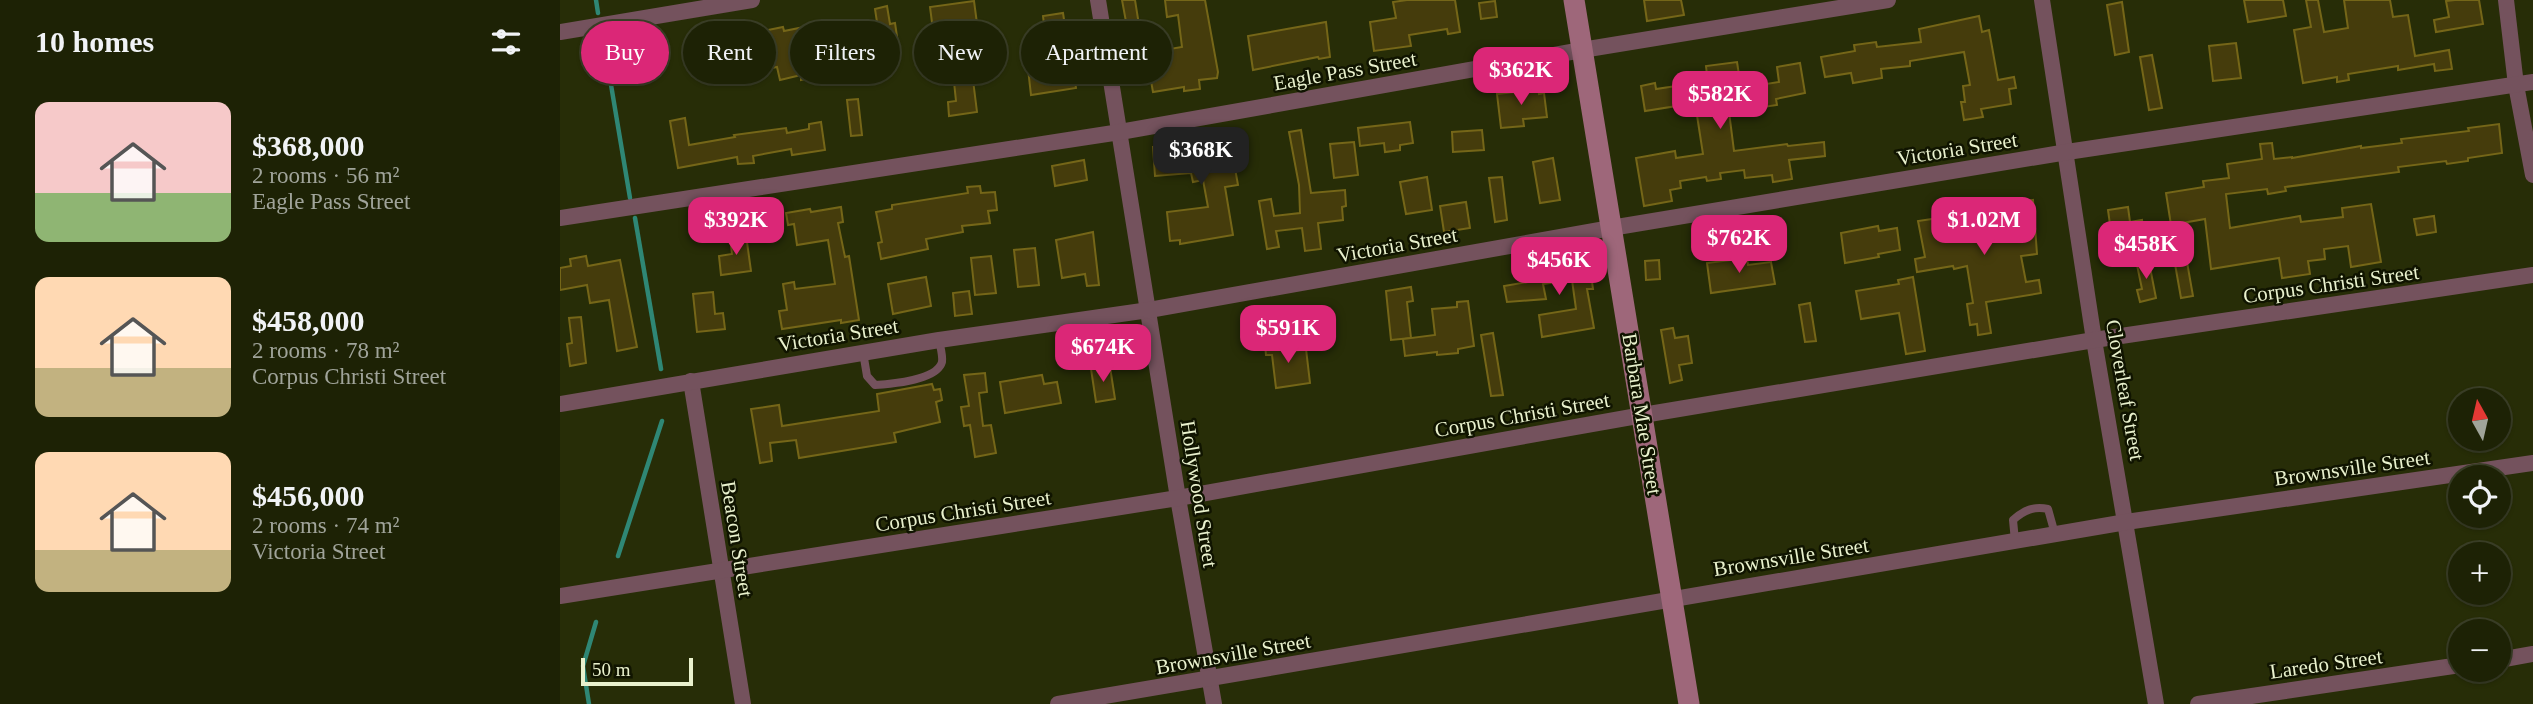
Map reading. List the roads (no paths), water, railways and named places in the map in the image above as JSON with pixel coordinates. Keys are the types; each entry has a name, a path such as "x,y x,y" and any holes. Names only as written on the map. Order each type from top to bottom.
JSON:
{"street":[{"path":"560,32 752,0"},
{"name":"Hollywood Street","path":"1098,0 1214,704"},
{"name":"Barbara Mae Street","path":"1574,0 1689,704"},
{"name":"Eagle Pass Street","path":"560,218 1120,132 1582,50 1888,0"},
{"name":"Cloverleaf Street","path":"2042,0 2094,340 2156,704"},
{"path":"2506,0 2525,84 2533,175"},
{"name":"Victoria Street","path":"560,404 863,352 1149,310 1611,228 2067,152 2525,84"},
{"name":"Corpus Christi Street","path":"560,596 1178,498 1643,415 2094,340 2533,275"},
{"name":"Beacon Street","path":"691,381 743,704"},
{"name":"Brownsville Street","path":"1058,704 2126,522 2533,463"},
{"path":"2511,658 2533,654"},
{"name":"Laredo Street","path":"2198,704 2448,667"}],"lane":[{"path":"863,352 867,376 875,385 887,384 930,375 937,371 942,363 939,340"},
{"path":"2015,541 2013,520 2026,510 2038,507 2048,509 2056,534"}],"waterway":[{"path":"596,0 598,13"},
{"path":"611,84 630,198"},
{"path":"635,218 661,369"},
{"path":"618,556 662,421"},
{"path":"589,704 583,666 596,622"}]}
